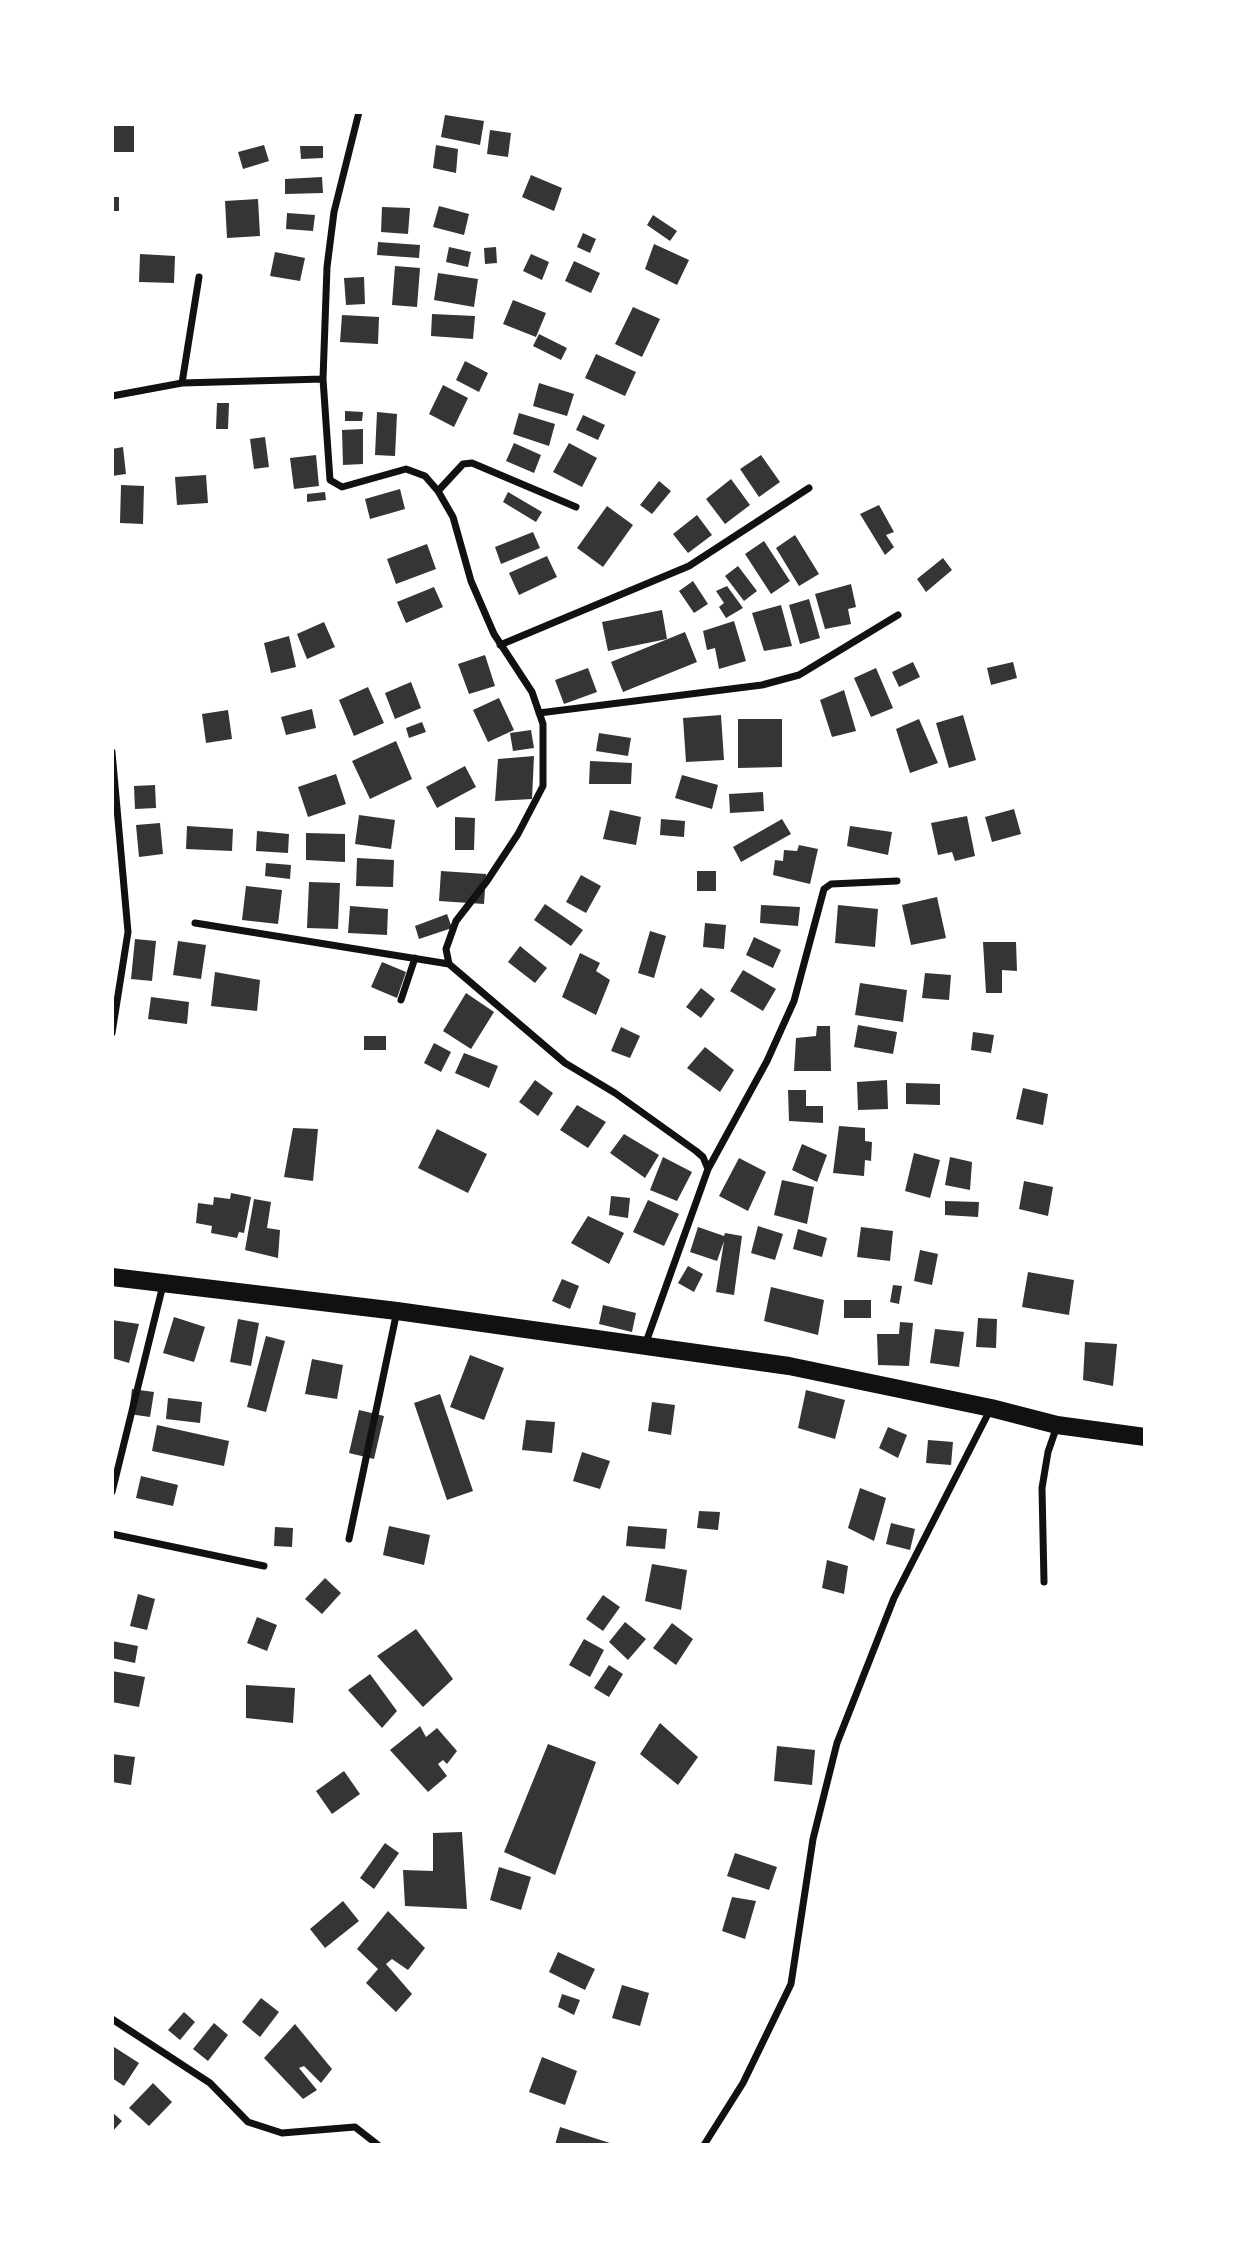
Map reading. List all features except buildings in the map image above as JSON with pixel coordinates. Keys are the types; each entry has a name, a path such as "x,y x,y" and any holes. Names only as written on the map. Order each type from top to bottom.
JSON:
{"main road":[{"path":"112,1277 397,1311 789,1366 991,1408 1057,1425 1145,1437"}],"street":[{"path":"359,112 332,226 327,267 323,379 330,480 342,487 406,470 425,476 438,491 453,517 471,581 500,645 532,692 543,724 543,786 487,881 456,921 446,949 449,964"},
{"path":"182,383 199,277"},
{"path":"112,396 182,383 323,379"},
{"path":"438,491 463,464 472,463 576,507"},
{"path":"500,645 688,566 809,488"},
{"path":"539,713 762,685 799,674 898,615"},
{"path":"112,752 128,932 112,1033"},
{"path":"645,1346 708,1170 767,1061 794,1001 824,889 831,884 897,881"},
{"path":"195,923 449,964 565,1063 615,1093 696,1150 703,1157 708,1170"},
{"path":"401,1000 415,958"},
{"path":"112,1492 164,1282"},
{"path":"349,1539 397,1311"},
{"path":"704,2145 743,2083 791,1984 813,1839 837,1743 894,1598 991,1408"},
{"path":"1044,1582 1042,1488 1048,1452 1057,1425"},
{"path":"112,1534 264,1566"},
{"path":"112,2019 210,2083 248,2122 282,2133 355,2127 378,2145"}]}
